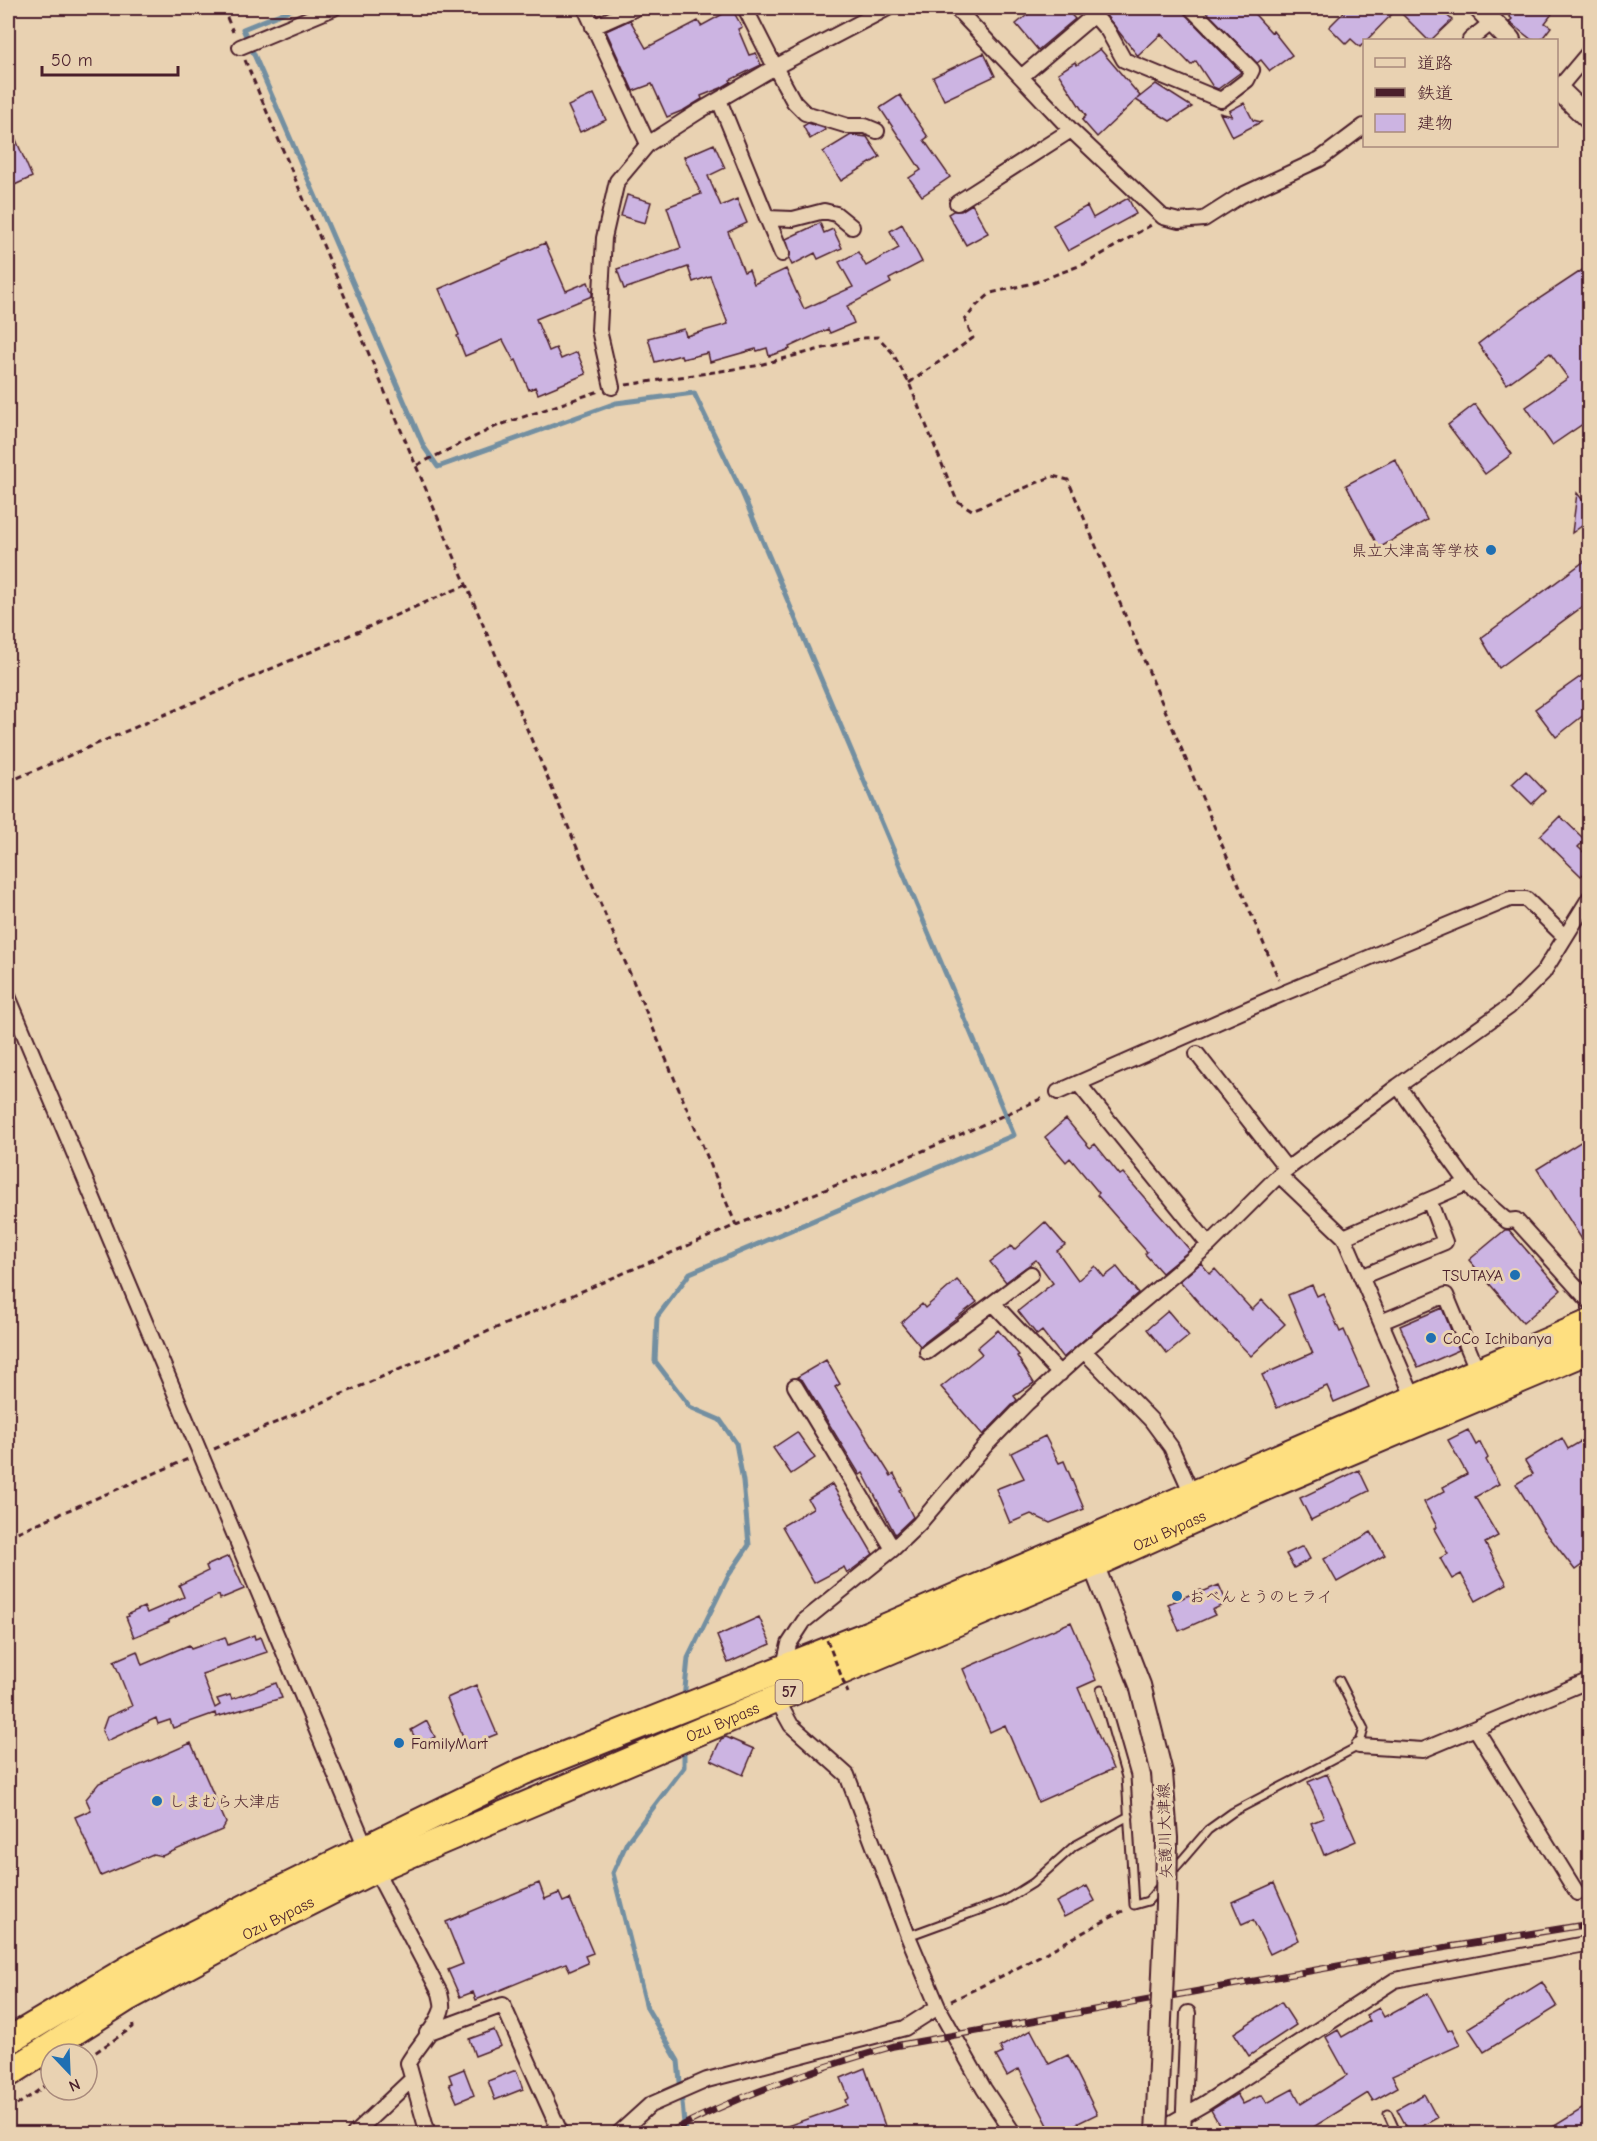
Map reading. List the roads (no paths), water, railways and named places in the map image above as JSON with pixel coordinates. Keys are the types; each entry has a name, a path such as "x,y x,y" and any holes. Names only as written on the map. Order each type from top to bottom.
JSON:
{"highway":[{"name":"Ozu Bypass","path":"8,2041 139,1963 371,1858 776,1698 1089,1552 1192,1494 1590,1323"},
{"name":"Ozu Bypass","path":"8,2074 127,1998 253,1930 371,1858 522,1772 872,1633 1268,1486 1590,1350"}],"main road":[{"path":"1486,15 1509,39"},
{"path":"1558,88 1590,120"},
{"name":"矢護川大津線","path":"1089,1552 1140,1685 1162,1773 1167,1838 1166,1904 1154,2133"}],"street":[{"path":"240,47 334,8"},
{"path":"585,8 648,144"},
{"path":"593,27 636,8"},
{"path":"745,8 794,102 805,113 848,126 865,126 877,131"},
{"path":"612,387 599,330 604,238 617,181 648,144 775,66 888,8"},
{"path":"956,8 1071,130 1163,217 1179,221 1204,219 1240,196 1320,159 1363,127"},
{"path":"1022,77 1091,11 1108,31 1124,60 1221,100 1247,80 1252,70 1191,8"},
{"path":"1471,39 1486,15"},
{"path":"1558,88 1590,51"},
{"path":"719,100 782,254"},
{"path":"957,203 1071,130"},
{"path":"767,218 793,219 824,211 836,214 852,227"},
{"path":"1014,2133 963,2053 938,2007 908,1936 847,1775 791,1725 776,1698 789,1644 804,1621 919,1524 985,1446 1084,1351 1209,1245 1283,1172 1509,1007 1543,974 1590,897"},
{"path":"1058,1092 1284,993 1510,899 1526,899 1565,937"},
{"path":"8,996 371,1858 440,1993 443,2006 408,2064 428,2133"},
{"path":"1197,1054 1283,1172 1344,1237 1414,1399"},
{"path":"1078,1083 1209,1245"},
{"path":"1398,1086 1474,1192 1507,1221 1516,1220 1590,1302"},
{"path":"1344,1237 1468,1183"},
{"path":"1361,1277 1445,1242 1429,1200"},
{"path":"927,1352 1031,1274"},
{"path":"1381,1322 1446,1295 1478,1371"},
{"path":"993,1303 1060,1374"},
{"path":"1084,1351 1151,1420 1172,1447 1192,1494"},
{"path":"795,1386 892,1549"},
{"path":"1359,1746 1423,1750 1590,1680"},
{"path":"1476,1729 1577,1893"},
{"path":"1154,2133 1395,1980 1590,1943"},
{"path":"427,2033 503,2005 561,2133"},
{"path":"618,2133 650,2105 707,2080 904,2028 938,2007"},
{"path":"1183,2133 1188,2013"},
{"path":"354,2133 411,2080"}],"lane":[{"path":"1101,1690 1126,1777 1134,1905 1148,1901 1208,1830 1233,1812 1359,1746 1364,1729 1339,1680"},
{"path":"908,1936 1004,1901 1033,1883 1074,1846 1129,1816"},
{"path":"1388,2114 1397,2133"}],"waterway":[{"path":"295,8 243,29 424,447 438,467 616,403 694,393 741,490 1014,1135 690,1273 657,1317 655,1361 690,1407 720,1420 736,1443 743,1481 749,1545 728,1576 688,1658 684,1699"},
{"path":"684,1744 684,1767 627,1842 613,1873 647,2008 678,2061 685,2134"}],"railway":[{"path":"666,2134 749,2095 894,2046 1393,1956 1590,1924"}],"place":[{"name":"県立大津高等学校","path":"1491,550"},
{"name":"TSUTAYA","path":"1515,1275"},
{"name":"CoCo Ichibanya","path":"1431,1338"},
{"name":"おべんとうのヒライ","path":"1177,1596"},
{"name":"FamilyMart","path":"399,1743"},
{"name":"しまむら大津店","path":"157,1801"}]}
